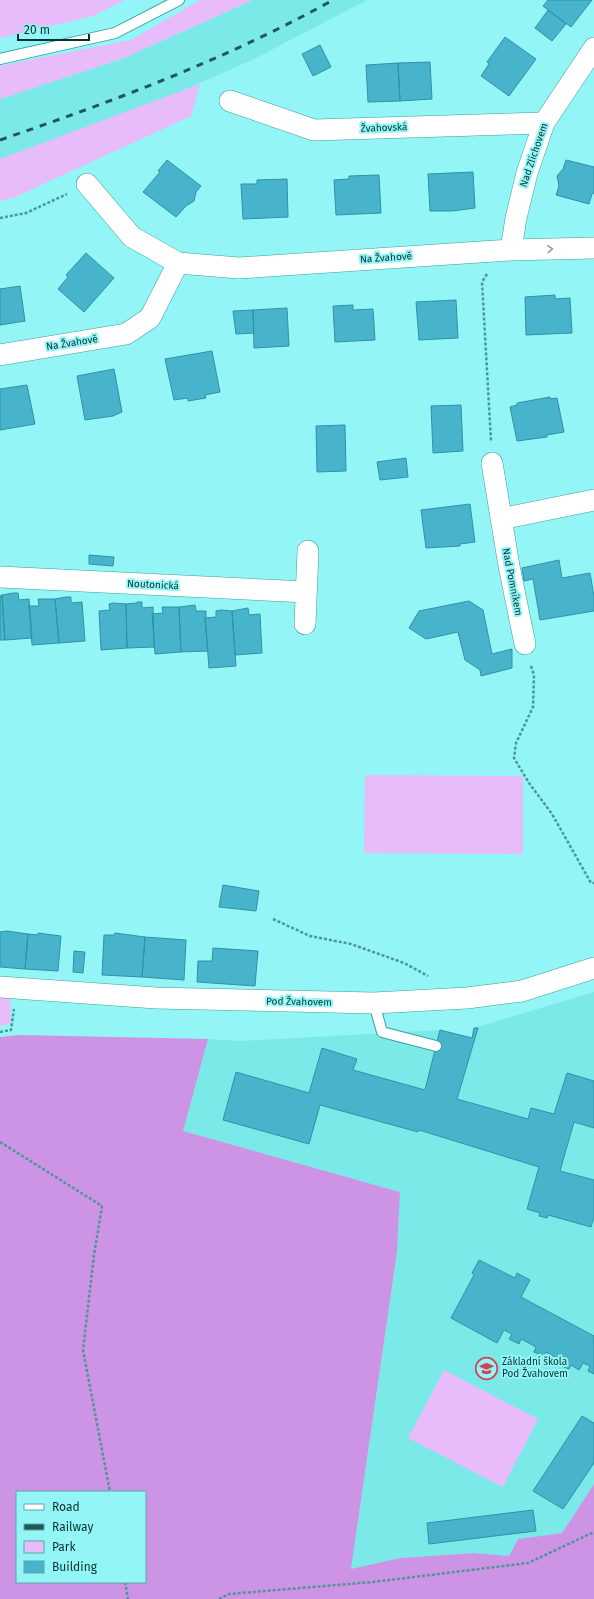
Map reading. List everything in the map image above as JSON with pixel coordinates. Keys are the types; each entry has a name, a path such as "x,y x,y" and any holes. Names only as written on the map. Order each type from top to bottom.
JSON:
{"street":[{"name":"Nad Zlíchovem","path":"511,250 516,218 527,173 544,123 594,48"},
{"name":"Žvahovská","path":"230,101 314,130 544,123"},
{"name":"Na Žvahově","path":"87,184 132,237 178,263 239,268 511,250 594,248"},
{"name":"Na Žvahově","path":"0,355 126,334 150,318 178,263"},
{"name":"Nad Pomníkem","path":"492,464 509,566 525,644"},
{"path":"501,519 594,500"},
{"path":"305,624 308,551"},
{"name":"Noutonická","path":"0,577 306,592"},
{"name":"Pod Žvahovem","path":"0,987 156,998 374,1003 467,998 522,991 594,968"}],"lane":[{"path":"0,59 115,33 179,0"},
{"path":"374,1003 382,1032 436,1046"}],"path":[{"path":"0,218 26,213 87,184"},
{"path":"482,282 492,464"},
{"path":"525,644 534,675 535,693 533,707 516,743 514,758 529,783 552,814 590,883 594,882"},
{"path":"273,919 310,936 351,944 404,963 432,979"},
{"path":"0,1032 11,1030 14,1006"},
{"path":"0,1142 102,1206 94,1255 83,1350 110,1491"},
{"path":"219,1599 229,1594 373,1582 528,1563 594,1532"},
{"path":"125,1583 128,1599"}],"shaded area":[{"path":"253,0 367,0 254,59 173,95 0,161 0,99 124,58"},
{"name":"Základní škola Pod Žvahovem","path":"594,992 594,1484 562,1533 518,1539 509,1556 474,1553 400,1558 351,1569 397,1252 400,1192 182,1131 208,1039 240,1041 440,1030 472,1038 474,1028"},
{"path":"19,1035 208,1039 183,1131 400,1192 397,1252 351,1569 400,1558 474,1553 509,1556 518,1539 562,1533 594,1484 594,1599 0,1599 0,1037"}],"green space":[{"path":"0,0 125,0 93,16 0,38"},
{"path":"200,0 253,0 124,58 0,99 0,66 131,40"},
{"path":"200,84 191,116 13,198 0,201 0,159"},
{"path":"365,775 523,776 523,854 364,853"},
{"path":"0,990 10,990 11,1023 0,1026"},
{"path":"444,1370 538,1419 503,1487 408,1438"}],"building":[{"path":"548,0 592,0 571,27 543,6"},
{"path":"548,10 566,24 552,41 535,28"},
{"path":"505,37 536,59 509,96 481,76 489,64 487,62"},
{"path":"320,45 331,67 313,76 302,54"},
{"path":"430,62 432,99 400,101 398,63"},
{"path":"398,63 400,101 368,102 366,65"},
{"path":"167,160 201,186 196,192 194,201 186,206 176,217 143,192 160,172 158,171"},
{"path":"566,160 594,167 594,193 592,194 589,204 556,195 559,186 557,176 563,169"},
{"path":"473,172 475,208 452,211 430,211 428,174"},
{"path":"379,175 381,213 336,215 334,180 349,179 349,176"},
{"path":"287,179 288,217 243,219 241,184 257,184 257,180"},
{"path":"86,253 114,278 84,312 58,289 68,277 66,275"},
{"path":"20,286 25,321 0,325 0,289"},
{"path":"555,295 555,299 570,298 572,333 526,335 525,297"},
{"path":"456,300 458,338 419,340 416,302"},
{"path":"353,305 353,310 373,309 375,340 335,342 333,306"},
{"path":"287,308 289,346 254,348 253,310"},
{"path":"253,310 254,333 236,334 233,311"},
{"path":"212,351 220,392 205,395 206,398 188,401 188,398 174,400 165,359"},
{"path":"114,369 122,412 113,416 85,420 77,376"},
{"path":"27,385 35,424 0,430 0,389"},
{"path":"550,397 550,399 557,398 564,432 547,435 547,437 517,441 510,407 517,405 517,403"},
{"path":"461,405 463,451 433,453 431,406"},
{"path":"345,425 346,471 317,472 316,426"},
{"path":"406,458 408,477 380,480 377,462"},
{"path":"470,504 475,542 460,544 460,546 426,548 421,510"},
{"path":"89,555 114,557 113,566 89,564"},
{"path":"559,560 562,578 590,573 594,596 594,611 540,620 533,579 524,581 522,568"},
{"path":"18,593 19,600 29,599 32,638 5,640 2,595"},
{"path":"2,595 5,640 0,640 0,596"},
{"path":"71,597 71,603 82,602 85,641 59,643 55,599"},
{"path":"38,599 55,599 59,643 32,645 29,606 39,606"},
{"path":"469,601 483,610 492,654 512,649 512,668 481,676 480,670 465,660 458,632 426,639 409,628 419,611"},
{"path":"142,602 142,608 153,607 154,647 127,648 126,604"},
{"path":"109,604 126,604 127,648 101,650 99,611 110,610"},
{"path":"195,605 196,611 206,611 205,618 208,651 181,652 179,607"},
{"path":"162,607 179,607 181,652 155,654 152,614 163,613"},
{"path":"248,608 249,615 260,614 262,653 235,655 232,611"},
{"path":"216,611 232,611 236,666 209,668 205,618 216,617"},
{"path":"223,885 259,891 256,911 219,907"},
{"path":"7,931 28,934 25,969 0,967 0,932"},
{"path":"38,933 61,936 58,971 25,969 28,934 38,935"},
{"path":"115,933 145,937 142,977 102,975 104,935 114,935"},
{"path":"145,937 186,940 184,980 142,977"},
{"path":"213,948 258,951 255,986 197,982 198,961 212,961"},
{"path":"74,951 85,952 83,973 73,972"},
{"path":"474,1028 478,1028 457,1099 528,1119 531,1108 554,1114 567,1073 594,1081 594,1128 574,1122 560,1171 594,1180 594,1217 591,1227 548,1215 547,1218 539,1216 540,1213 527,1209 539,1167 419,1130 418,1132 320,1105 309,1144 223,1120 236,1072 309,1093 322,1048 357,1059 353,1070 425,1090 440,1030 472,1038"},
{"path":"479,1260 515,1278 517,1273 530,1280 521,1297 594,1336 594,1374 588,1371 590,1366 583,1363 579,1370 571,1365 569,1369 559,1365 562,1361 546,1352 544,1356 534,1352 536,1347 521,1339 519,1344 509,1339 512,1334 504,1330 497,1343 451,1318 474,1275 472,1273"},
{"path":"582,1416 594,1423 594,1463 563,1509 533,1491"},
{"path":"533,1510 536,1531 429,1544 427,1523"}],"railway":[{"path":"0,140 170,78 252,41 333,0"}],"place":[{"name":"Základní škola Pod Žvahovem","path":"487,1368"}]}
